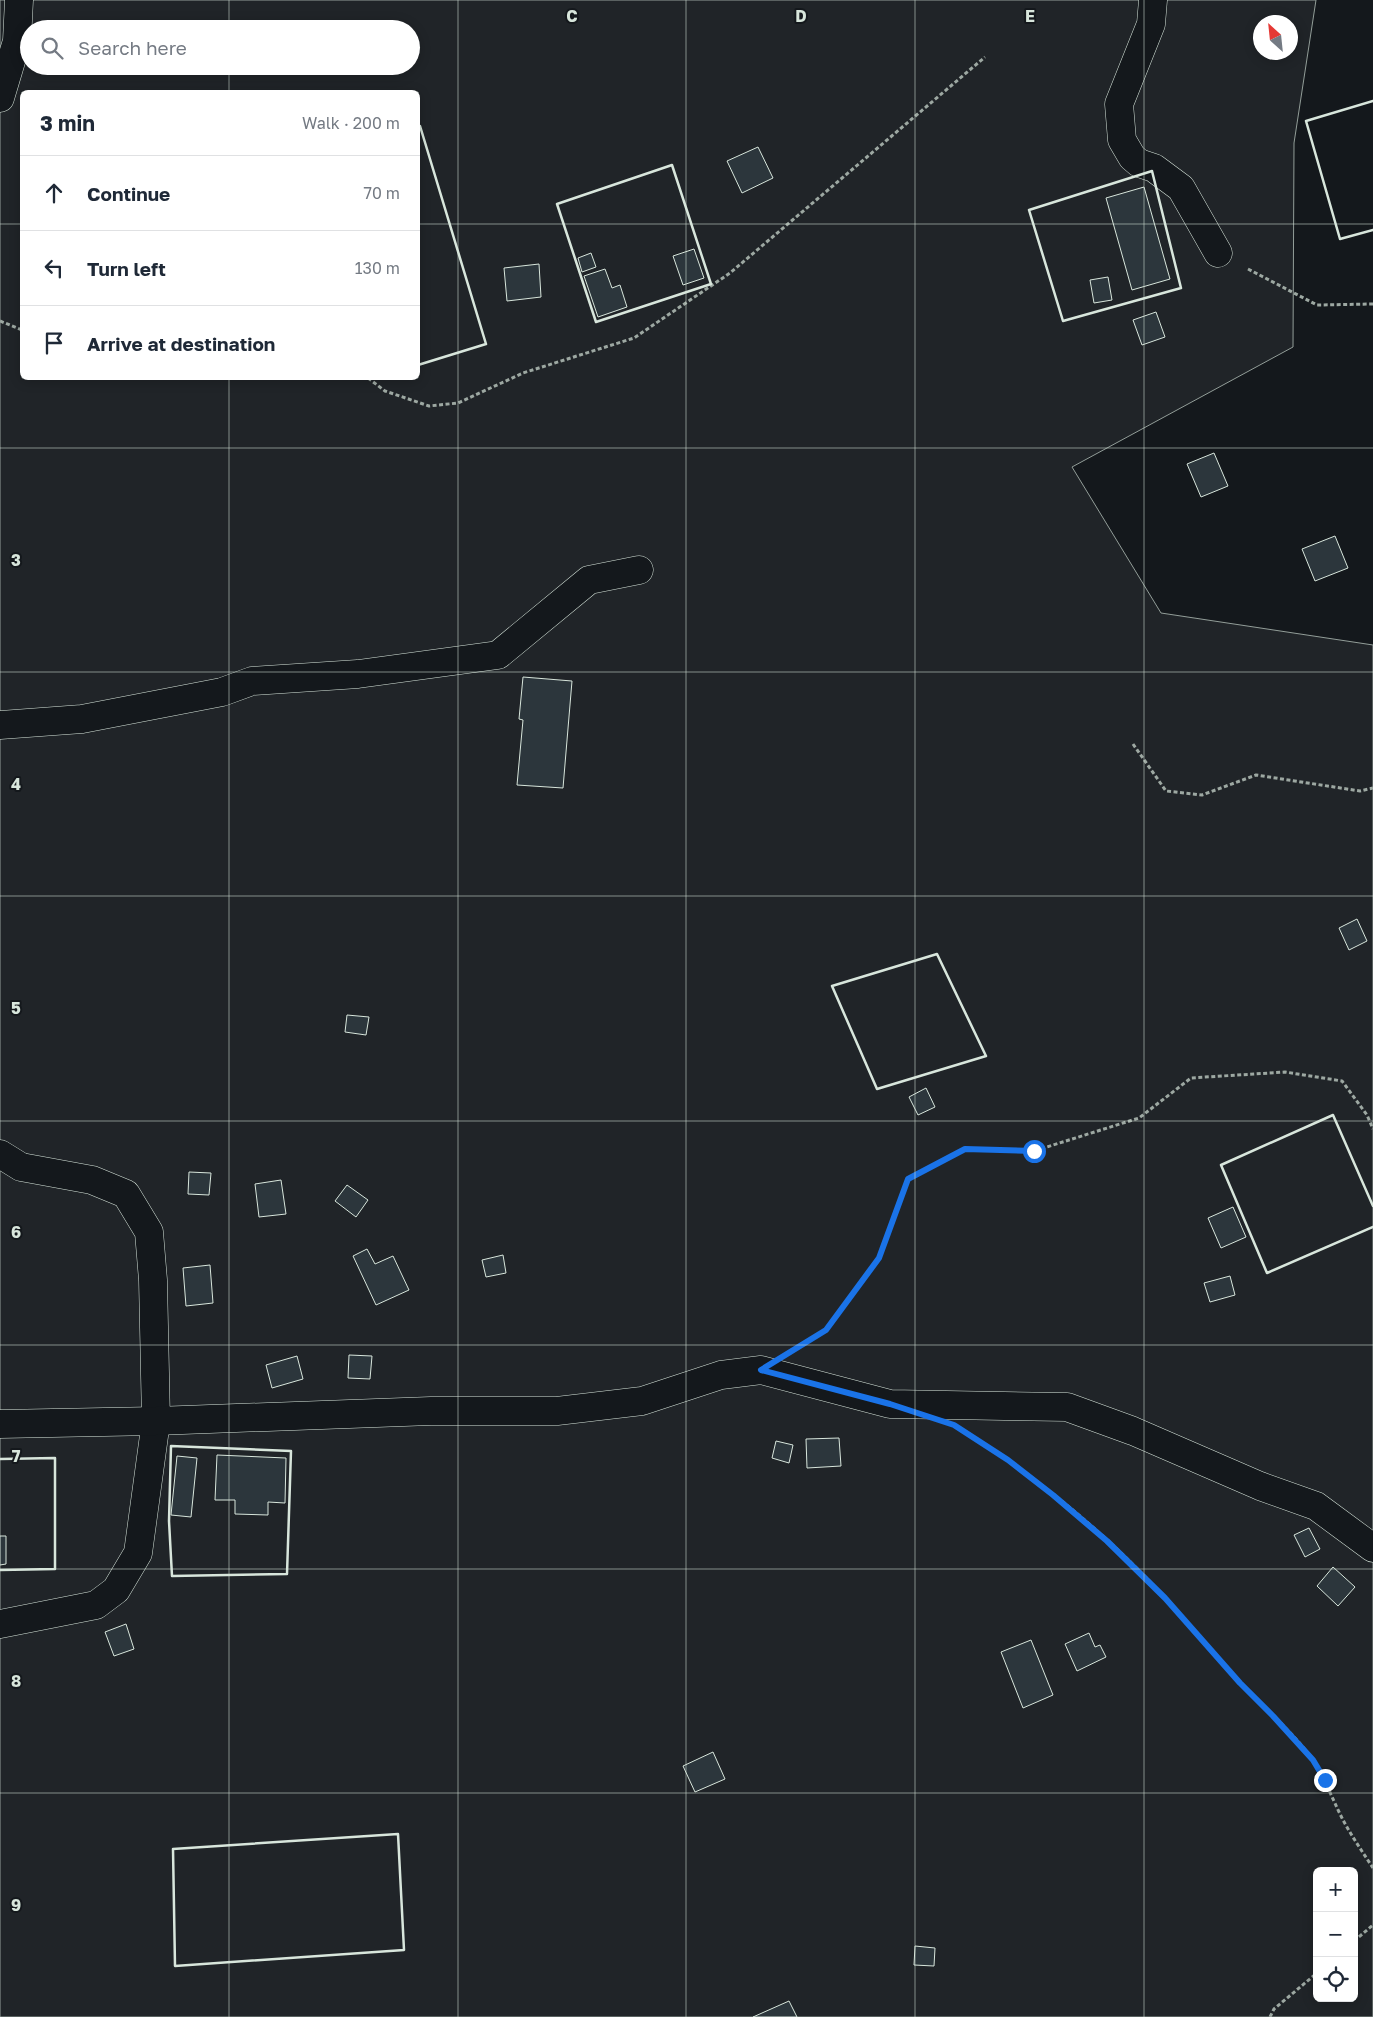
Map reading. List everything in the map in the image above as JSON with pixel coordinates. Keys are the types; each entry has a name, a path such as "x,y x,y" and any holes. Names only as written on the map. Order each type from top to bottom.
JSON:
{"street":[{"path":"0,98 18,41 19,0"},
{"path":"1136,0 1152,12 1119,104 1122,140 1139,163 1154,168 1181,188 1218,253"},
{"path":"0,726 82,719 222,692 252,681 358,674 498,655 589,580 639,570"},
{"path":"0,1154 21,1166 92,1180 126,1194 149,1232 153,1280 156,1421 138,1553 116,1590 96,1605 0,1624"},
{"path":"0,1424 156,1421 430,1411 557,1411 642,1401 721,1375 761,1370 890,1404 1067,1407 1134,1430 1260,1486 1316,1506 1373,1548"}],"path":[{"path":"371,380 386,391 429,406 458,403 523,373 634,338 730,273 985,57"},
{"path":"1218,253 1317,305 1373,304"},
{"path":"0,321 20,329"},
{"path":"1133,744 1166,791 1202,795 1256,775 1360,791 1373,788"},
{"path":"761,1370 826,1330 879,1258 908,1179 965,1149 1034,1151 1139,1118 1191,1078 1285,1072 1342,1081 1367,1115 1373,1129"},
{"path":"977,1440 1008,1460 1053,1495 1107,1541 1165,1598 1240,1683 1313,1760 1325,1780 1342,1818 1373,1868"},
{"path":"1358,1938 1373,1925"},
{"path":"1270,2017 1274,2009 1313,1976"}],"shaded area":[{"path":"0,0 1316,0 1294,143 1293,347 1072,467 1161,613 1373,645 1373,2017 0,2017"}],"building":[{"path":"758,147 773,178 742,193 727,161"},
{"path":"1144,187 1170,279 1132,290 1106,198"},
{"path":"694,249 704,278 683,285 673,256"},
{"path":"591,253 596,267 582,272 578,258"},
{"path":"539,264 541,297 507,301 504,268"},
{"path":"605,269 612,288 620,285 627,307 598,317 584,276"},
{"path":"1108,277 1112,300 1094,303 1090,280"},
{"path":"1156,312 1165,337 1142,345 1133,320"},
{"path":"1214,453 1228,486 1201,497 1187,464"},
{"path":"1335,536 1348,568 1315,581 1302,549"},
{"path":"523,677 572,681 563,788 517,785 523,720 519,719"},
{"path":"1357,919 1367,941 1349,950 1339,928"},
{"path":"347,1015 369,1017 366,1035 345,1032"},
{"path":"926,1088 935,1107 918,1115 909,1097"},
{"path":"189,1172 211,1173 209,1195 188,1194"},
{"path":"281,1180 286,1214 259,1217 255,1184"},
{"path":"347,1185 368,1200 356,1217 335,1201"},
{"path":"1233,1207 1246,1237 1221,1248 1208,1218"},
{"path":"367,1249 375,1264 393,1256 409,1290 376,1305 353,1256"},
{"path":"503,1255 506,1273 486,1277 482,1260"},
{"path":"210,1265 213,1303 186,1306 183,1268"},
{"path":"1230,1276 1235,1295 1210,1302 1204,1283"},
{"path":"349,1355 372,1356 370,1379 348,1378"},
{"path":"297,1356 303,1379 272,1388 266,1365"},
{"path":"839,1438 841,1466 807,1468 806,1439"},
{"path":"776,1441 793,1445 789,1463 772,1458"},
{"path":"217,1455 286,1458 285,1503 268,1502 268,1515 235,1514 235,1500 215,1500"},
{"path":"177,1456 197,1458 191,1517 171,1515"},
{"path":"1309,1528 1320,1549 1305,1557 1294,1535"},
{"path":"0,1536 6,1536 6,1564 0,1565"},
{"path":"1333,1567 1355,1587 1338,1606 1317,1586"},
{"path":"126,1624 134,1649 114,1656 105,1632"},
{"path":"1089,1633 1095,1647 1100,1645 1106,1657 1077,1671 1065,1644"},
{"path":"1031,1640 1053,1695 1023,1708 1001,1652"},
{"path":"713,1752 725,1779 695,1792 683,1766"},
{"path":"915,1946 935,1948 934,1966 914,1965"},
{"path":"789,2001 797,2017 753,2017"}],"wall":[{"path":"1373,101 1306,121 1340,239 1373,230"},
{"path":"420,126 486,344 420,364"},
{"path":"672,165 711,284 596,322 557,204 672,165"},
{"path":"1152,171 1181,288 1063,321 1029,210 1152,171"},
{"path":"937,954 986,1056 877,1089 832,986 937,954"},
{"path":"1373,1206 1333,1115 1221,1165 1267,1273 1373,1227"},
{"path":"171,1446 291,1451 287,1574 172,1576 169,1521 171,1446"},
{"path":"0,1459 55,1458 55,1569 0,1570"},
{"path":"398,1834 404,1950 175,1966 173,1849 398,1834"}],"route":[{"path":"1034,1151 965,1149 908,1179 879,1258 826,1330 761,1370 820,1384 954,1425 1008,1460 1107,1541 1165,1598 1240,1683 1313,1760 1325,1780"}]}
